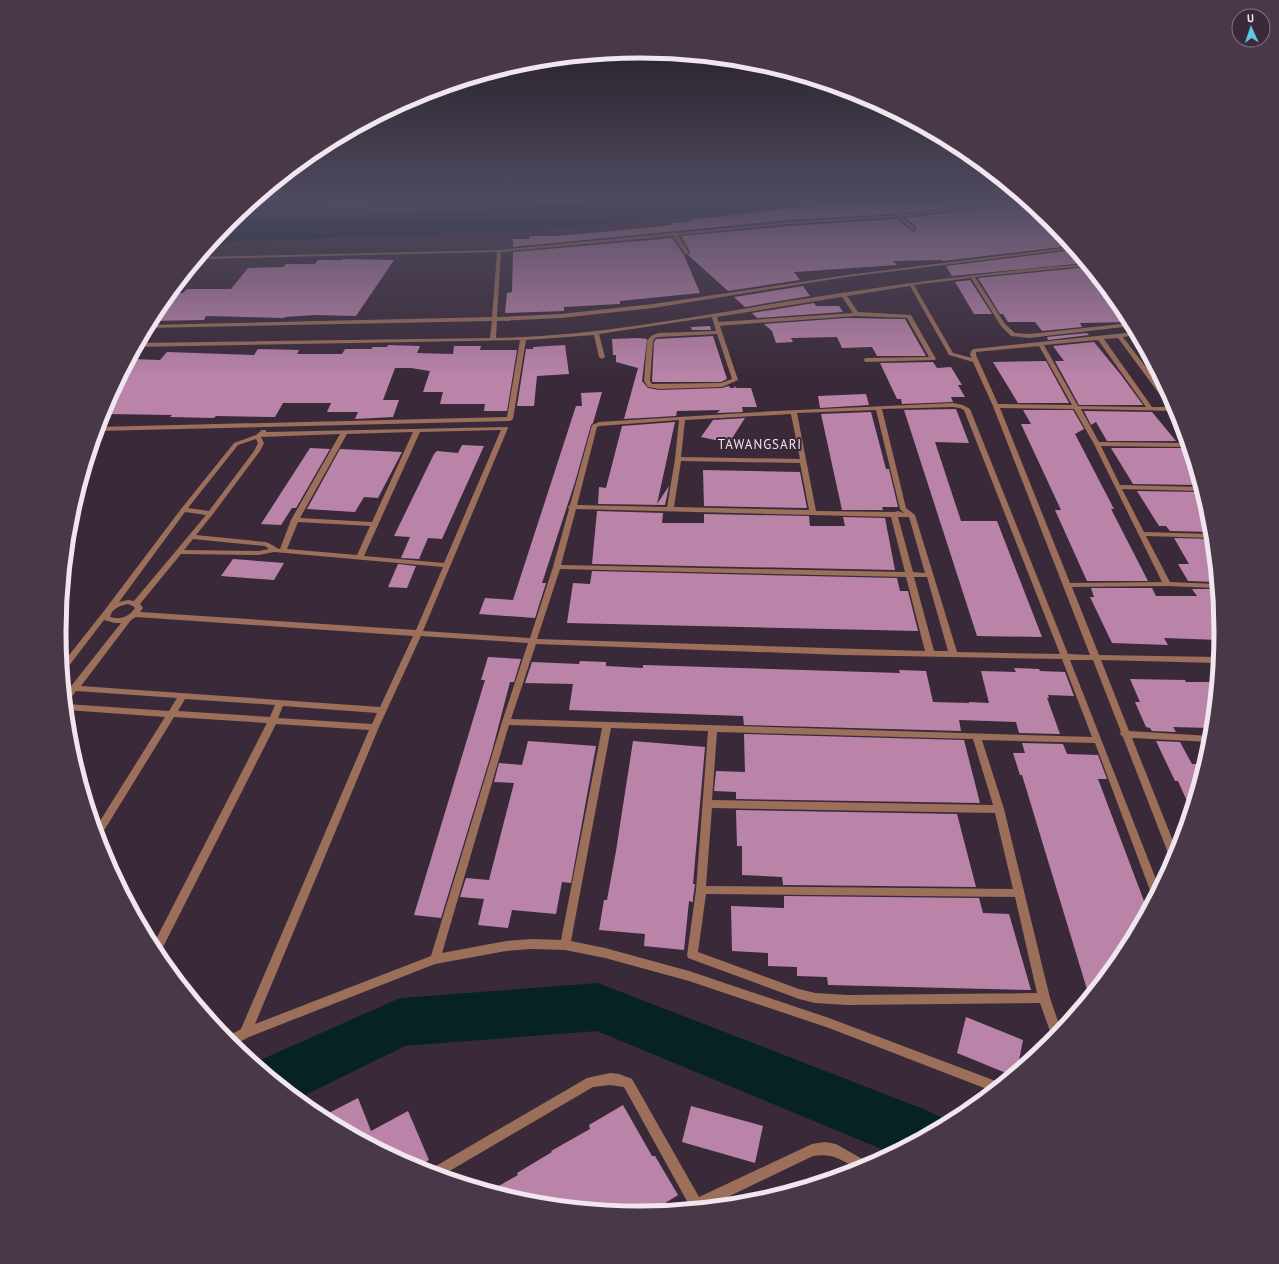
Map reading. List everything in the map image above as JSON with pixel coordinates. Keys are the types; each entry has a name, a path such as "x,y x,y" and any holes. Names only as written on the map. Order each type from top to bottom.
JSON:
{"street":[{"path":"494,337 499,259"},
{"path":"153,327 495,321 561,316 638,308 888,270 980,259"},
{"path":"142,345 494,337 523,339 596,332 911,284 1022,270 1080,265"},
{"path":"972,276 1003,325 1013,335 1029,336 1125,326"},
{"path":"911,284 947,349 954,356 976,361"},
{"path":"843,294 856,314"},
{"path":"717,324 856,314 909,316 933,359 866,360"},
{"path":"714,315 720,332 735,380 722,385 650,386 647,381 650,341 653,337 658,335 720,332"},
{"path":"596,332 602,357"},
{"path":"1131,335 974,350 973,355 996,406 1171,850"},
{"path":"1119,336 1158,387"},
{"path":"1100,338 1150,408"},
{"path":"103,429 510,419 523,339"},
{"path":"1041,344 1097,444 1167,584"},
{"path":"435,959 506,722 556,567 594,426 599,424 682,418 879,408 953,405 967,409 1098,740 1154,887"},
{"path":"996,406 1168,409"},
{"path":"879,408 903,509 912,515 953,654"},
{"path":"794,412 813,512"},
{"path":"670,510 678,460 682,418"},
{"path":"136,604 211,513 257,451 260,443 260,436 269,425"},
{"path":"67,663 183,510 236,444 260,436 505,428 418,634 375,727 245,1033"},
{"path":"359,558 417,431"},
{"path":"283,551 295,520 344,433"},
{"path":"1097,444 1182,445"},
{"path":"678,460 803,461"},
{"path":"1119,487 1195,488"},
{"path":"572,507 912,515"},
{"path":"894,515 903,509"},
{"path":"183,510 211,513"},
{"path":"894,515 911,574 930,653"},
{"path":"295,520 375,524"},
{"path":"1141,534 1205,536"},
{"path":"191,537 265,544 270,545 274,550"},
{"path":"178,552 259,553 274,550 447,565"},
{"path":"556,567 929,575"},
{"path":"1067,585 1167,584 1211,586"},
{"path":"108,610 123,603 136,604"},
{"path":"108,610 106,618 112,621 120,621 128,619 136,614 139,608 136,604"},
{"path":"136,614 532,641 953,654 1213,660"},
{"path":"69,694 128,619"},
{"path":"73,688 182,697 383,710"},
{"path":"100,829 182,697"},
{"path":"158,945 273,720 280,703"},
{"path":"70,707 375,727"},
{"path":"506,722 1098,740"},
{"path":"565,945 607,725"},
{"path":"713,729 700,890 692,955 799,994 815,998 842,1000 1044,998"},
{"path":"1124,734 1203,739"},
{"path":"976,736 999,809 1044,998 1055,1027"},
{"path":"707,804 999,809"},
{"path":"700,890 1019,893"},
{"path":"235,1039 245,1033 435,959 506,946 532,944 565,945 605,953 688,976 828,1023 991,1085"},
{"path":"440,1170 591,1082 606,1078 615,1078 628,1083 693,1203"},
{"path":"705,1202 812,1150 825,1148 836,1150 859,1162"}],"building":[{"path":"513,259 686,259 700,293 620,301 620,304 564,307 564,311 505,313 507,293 512,292"},
{"path":"692,259 960,259 943,261 893,261 897,265 794,272 800,280 728,291"},
{"path":"1002,259 1075,259 1079,264 952,276 946,266"},
{"path":"318,260 394,260 356,316 315,315 284,318 206,316 204,320 157,321 177,293 183,293 187,289 231,289 248,268 283,267 286,264 315,264"},
{"path":"1082,268 1123,322 1080,323 1082,327 1042,331 1035,322 1008,322 1003,314 1000,314 978,278"},
{"path":"970,280 992,314 974,314 955,282"},
{"path":"803,286 810,296 745,307 734,297"},
{"path":"814,303 816,306 839,306 843,312 757,318 752,313"},
{"path":"846,318 905,319 926,356 877,356 872,347 842,348 837,337 791,338 793,342 776,343 772,331 764,324"},
{"path":"710,326 711,330 692,330 691,327"},
{"path":"1087,333 1089,335 1048,340 1047,337"},
{"path":"713,336 727,379 721,382 652,381 654,342 656,339"},
{"path":"612,339 647,339 642,381 648,388 659,390 722,388 729,386 730,388 734,388 735,386 736,388 751,388 757,407 742,407 743,412 717,413 720,410 677,411 676,416 624,419 638,368 616,362 616,355 613,355"},
{"path":"1094,342 1143,405 1079,405 1055,361 1064,361 1053,346"},
{"path":"388,345 420,346 417,353 453,354 454,346 481,346 480,350 517,350 507,411 484,411 485,404 440,404 443,392 423,392 430,371 411,368 395,368 383,400 399,400 393,417 355,419 358,412 327,412 331,403 283,403 275,417 216,416 214,418 170,417 172,415 108,414 115,406 112,406 135,359 160,360 167,352 254,355 258,349 299,350 297,354 342,354 345,349 371,349 373,347 387,347"},
{"path":"565,345 569,374 537,376 534,406 517,406 526,349 533,349 533,347"},
{"path":"1046,361 1069,403 1018,403 993,362"},
{"path":"933,362 937,368 951,367 962,385 958,385 965,397 951,397 953,402 902,404 901,399 897,399 880,363"},
{"path":"602,392 575,482 542,583 546,583 535,618 479,614 485,598 513,600 576,406 582,406 581,393"},
{"path":"866,394 869,405 820,408 818,396"},
{"path":"956,409 969,443 935,442 961,521 997,521 1042,637 977,636 904,410"},
{"path":"1023,410 1073,410 1084,429 1075,434 1114,509 1111,509 1148,581 1087,581 1055,510 1061,510 1021,424 1031,424"},
{"path":"1084,411 1152,412 1176,441 1107,441 1096,422 1091,425"},
{"path":"871,412 886,469 889,469 898,507 882,507 883,510 842,510 821,414"},
{"path":"745,418 729,443 701,437 713,420"},
{"path":"675,422 657,504 669,486 665,505 598,504 599,487 606,488 622,426"},
{"path":"462,445 484,446 442,539 428,538 419,559 401,558 410,537 394,536 434,454 437,451 458,453"},
{"path":"310,448 330,449 296,508 292,508 281,525 261,524"},
{"path":"1111,448 1183,448 1194,485 1133,484"},
{"path":"340,449 402,452 378,498 364,497 355,512 307,509"},
{"path":"703,470 800,472 807,508 704,506"},
{"path":"1137,491 1196,492 1204,532 1170,531 1166,526 1159,526"},
{"path":"597,511 663,513 662,523 704,523 704,514 809,516 810,526 845,526 843,517 885,518 895,570 592,564"},
{"path":"1174,538 1206,539 1211,582 1188,581 1178,564 1189,564"},
{"path":"233,559 284,563 274,580 221,576"},
{"path":"398,564 416,566 407,588 388,587"},
{"path":"592,571 897,578 900,591 908,591 918,631 567,623 573,583 590,584"},
{"path":"1091,588 1152,588 1156,596 1197,596 1192,589 1212,589 1214,640 1164,638 1168,645 1112,643 1090,597 1094,597"},
{"path":"488,657 521,659 514,682 510,682 492,751 441,918 414,915 485,680 481,680"},
{"path":"580,661 606,662 606,666 643,668 643,665 900,673 899,670 926,671 933,702 969,703 989,703 981,671 1016,672 1014,668 1039,669 1040,671 1065,672 1074,696 1048,695 1049,698 1047,698 1060,734 1019,733 1016,722 959,720 961,731 744,725 743,716 569,710 573,684 525,683 532,662 579,664"},
{"path":"1130,679 1211,682 1209,707 1205,728 1173,727 1176,732 1152,731 1150,728 1146,727 1135,702 1140,702"},
{"path":"744,734 964,740 980,803 736,799 736,792 714,791 716,771 745,772"},
{"path":"528,741 596,746 571,883 562,882 556,914 512,910 508,928 478,925 484,899 460,897 466,878 489,880 514,783 494,782 499,763 522,765"},
{"path":"633,741 705,747 693,884 695,884 693,902 689,901 684,950 644,946 645,934 599,930 604,900 607,900 616,851"},
{"path":"1156,741 1180,742 1192,764 1198,764 1187,802 1178,781 1175,781"},
{"path":"1022,743 1063,744 1067,754 1098,755 1107,779 1098,779 1145,904 1117,951 1087,990 1022,775 1020,775 1013,753 1025,753"},
{"path":"736,810 957,814 976,887 783,885 782,877 742,875 742,846 737,846"},
{"path":"784,896 979,898 983,913 1009,914 1031,990 828,985 827,977 797,976 797,967 768,966 768,953 732,951 731,906 784,908"},
{"path":"966,1017 1023,1040 1018,1064 1006,1073 957,1053"},
{"path":"358,1098 371,1131 408,1111 429,1160 423,1163 386,1147 352,1129 328,1113"},
{"path":"623,1105 652,1156 655,1156 678,1195 661,1205 602,1205 528,1195 496,1187 518,1175 517,1173 552,1152 551,1151 590,1129 589,1125"},
{"path":"691,1106 763,1126 755,1163 682,1142"}],"waterway":[{"path":"280,1079 400,1022 598,1007 915,1135"}],"district":[{"name":"TAWANGSARI","path":"760,444"}]}
